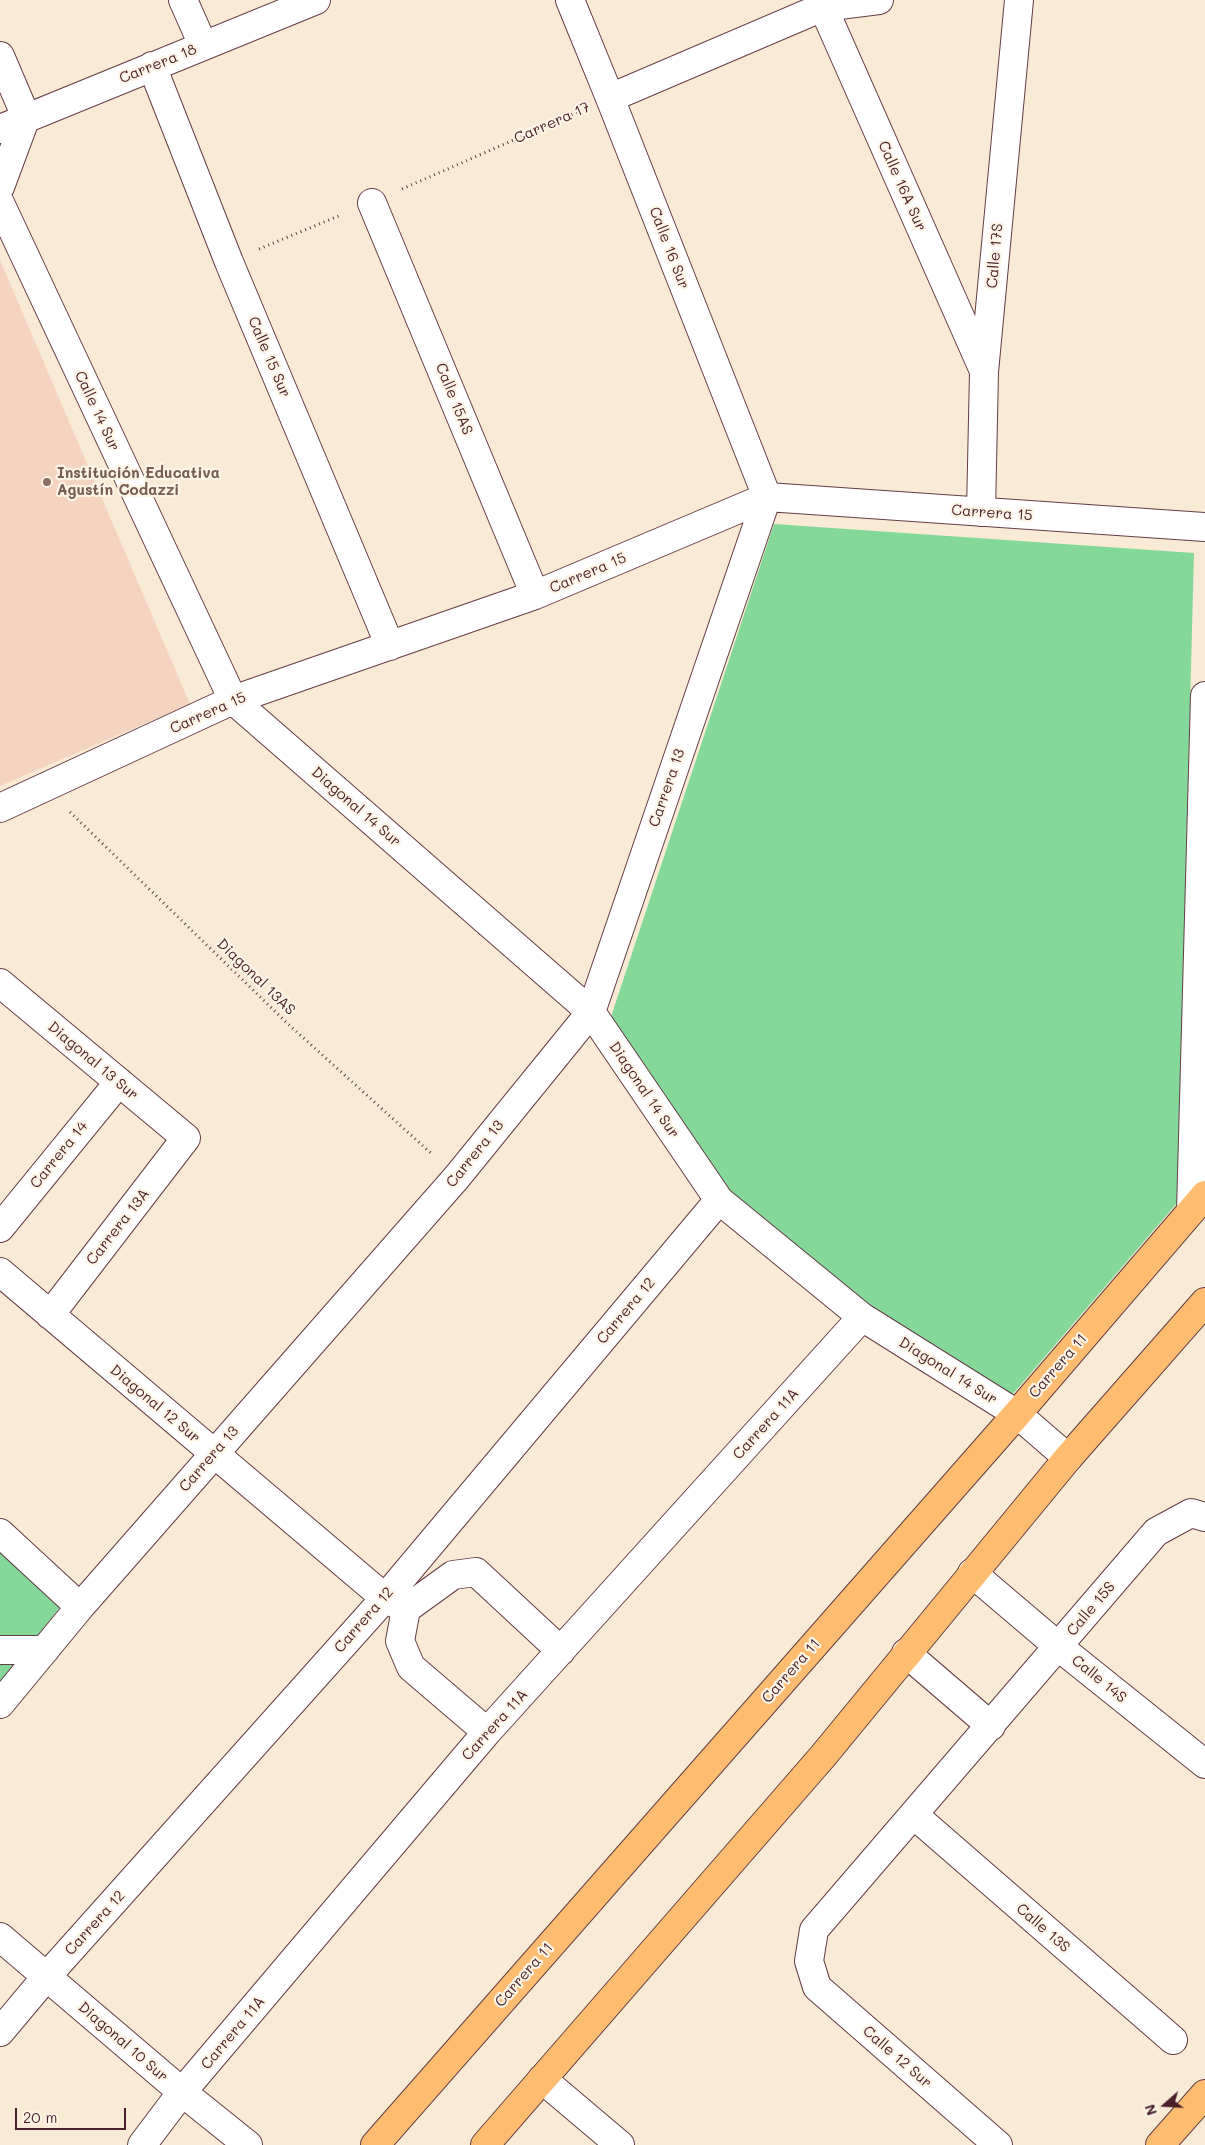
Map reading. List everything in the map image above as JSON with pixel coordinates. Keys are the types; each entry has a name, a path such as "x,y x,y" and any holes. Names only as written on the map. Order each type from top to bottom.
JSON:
{"main road":[{"name":"Carrera 11","path":"375,2145 1017,1414 1198,1203"},
{"path":"485,2145 823,1756 1068,1458 1205,1302"},
{"path":"1160,2145 1205,2094"}],"street":[{"path":"183,0 203,45"},
{"name":"Carrera 18","path":"0,129 316,0"},
{"name":"Calle 16 Sur","path":"570,0 767,497"},
{"path":"610,98 821,4 879,0"},
{"name":"Calle 17S","path":"980,512 984,372 1019,0"},
{"name":"Calle 16A Sur","path":"821,4 984,372"},
{"path":"0,56 26,117 0,187"},
{"name":"Calle 15 Sur","path":"152,66 229,262 390,646"},
{"name":"Calle 15AS","path":"372,202 535,595"},
{"name":"Calle 14 Sur","path":"0,203 233,700"},
{"name":"Carrera 15","path":"0,808 233,700 535,595 767,497 1205,527"},
{"name":"Carrera 13","path":"0,1704 80,1607 457,1177 590,1012 767,497"},
{"path":"1198,1203 1205,696"},
{"name":"Diagonal 14 Sur","path":"233,700 590,1012 719,1200 862,1317 1017,1414 1068,1458"},
{"name":"Diagonal 13 Sur","path":"0,983 186,1138"},
{"name":"Carrera 14","path":"0,1228 119,1082"},
{"name":"Carrera 13A","path":"50,1315 186,1138"},
{"name":"Carrera 12","path":"0,2032 47,1976 396,1603 719,1200"},
{"name":"Diagonal 12 Sur","path":"0,1272 214,1454 396,1603"},
{"name":"Carrera 11A","path":"142,2145 182,2092 487,1732 862,1317"},
{"name":"Calle 15S","path":"808,1961 814,1930 1156,1532 1191,1514 1205,1517"},
{"path":"0,1533 80,1607"},
{"path":"487,1732 411,1667 400,1641 396,1603 452,1575 476,1572 561,1651"},
{"name":"Calle 14S","path":"972,1573 1059,1647 1205,1764"},
{"path":"0,1650 45,1650"},
{"path":"906,1654 991,1726"},
{"name":"Calle 13S","path":"914,1815 1173,2040"},
{"name":"Diagonal 10 Sur","path":"0,1937 182,2092 248,2145"},
{"name":"Calle 12 Sur","path":"808,1961 817,1987 998,2145"},
{"path":"542,2079 620,2145"}],"path":[{"name":"Carrera 17","path":"229,262 610,98"},
{"name":"Diagonal 13AS","path":"45,788 287,1023 457,1177"}],"shaded area":[{"name":"Institución Educativa Agustín Codazzi","path":"0,260 190,704 0,786"}],"green space":[{"path":"774,524 1194,553 1177,1203 1012,1395 864,1303 728,1191 606,1032"},
{"path":"0,1550 61,1606 0,1684"}],"place":[{"name":"Institución Educativa Agustín Codazzi","path":"47,482"}]}
